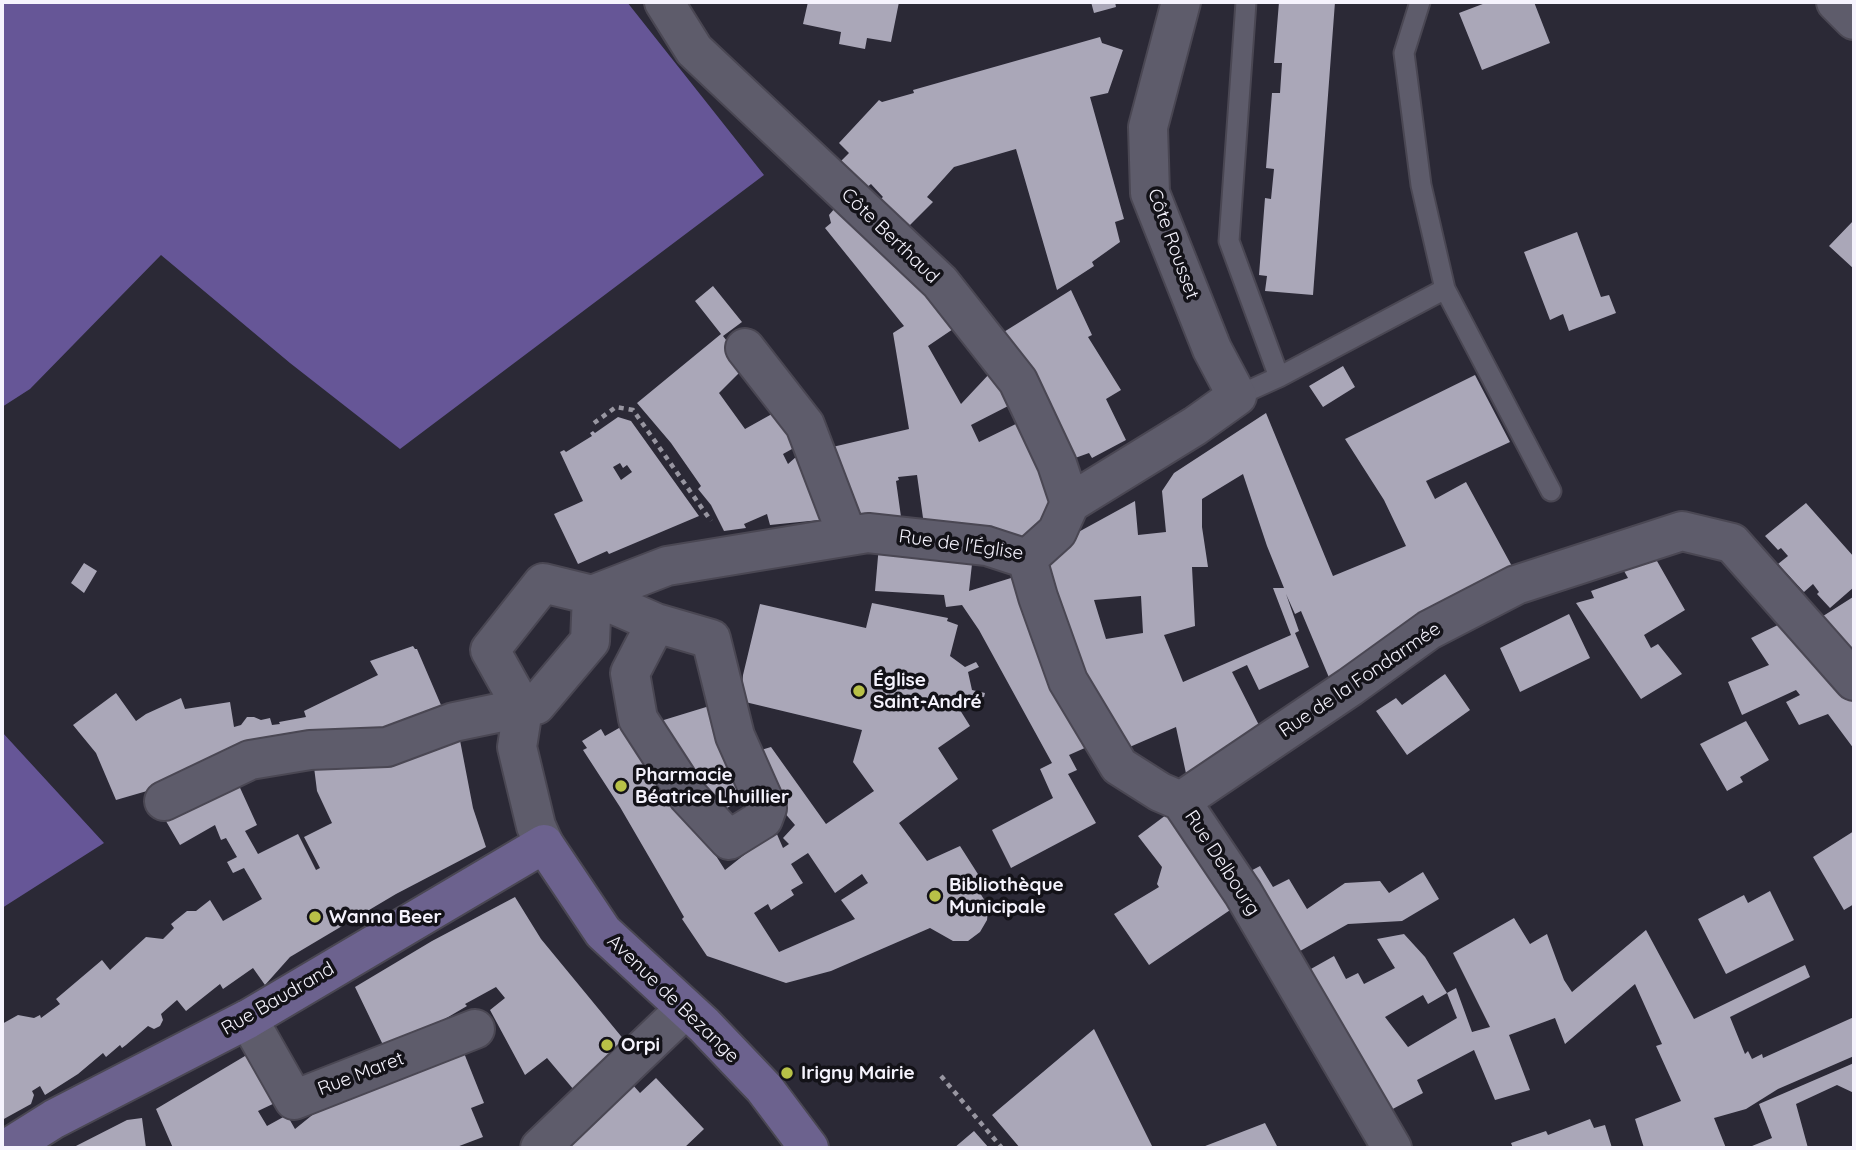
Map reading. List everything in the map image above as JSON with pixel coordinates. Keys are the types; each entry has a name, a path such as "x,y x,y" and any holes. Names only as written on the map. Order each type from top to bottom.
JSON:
{"street":[{"name":"Côte Berthaud","path":"664,2 694,50 940,282 1018,381 1057,464 1070,503"},
{"name":"Côte Rousset","path":"1181,2 1148,127 1150,193 1212,349 1237,396"},
{"path":"1836,2 1854,20"},
{"path":"745,348 805,425 847,535"},
{"path":"1070,503 1195,426 1237,396"},
{"name":"Rue de l'Église","path":"592,595 667,566 867,533 987,546 1027,559 1057,532 1070,503"},
{"name":"Rue de la Fondarmée","path":"1181,801 1429,630 1516,585 1682,531 1732,543 1854,681"},
{"name":"Rue Delbourg","path":"1027,559 1068,681 1119,766 1160,792 1181,801 1243,892 1392,1148"},
{"path":"544,844 536,826 517,747 523,709 490,650 543,583 592,595 656,623 711,639 735,736 767,808 763,819 729,840 688,796 638,719 630,673 656,623"},
{"path":"164,801 250,760 310,750 387,747 454,722 536,705 590,641 592,595"},
{"name":"Avenue de Bezange","path":"544,844 603,932 764,1088 809,1148"},
{"name":"Rue Baudrand","path":"8,1148 54,1119 248,1019 544,844"},
{"path":"540,1148 685,1009"},
{"name":"Rue Maret","path":"248,1019 294,1100 475,1029"}],"lane":[{"path":"1246,2 1229,241 1279,377"},
{"path":"1420,2 1404,53 1421,185 1444,289 1551,491"},
{"path":"1237,396 1279,377 1444,289"}],"path":[{"path":"594,423 617,407 633,410 707,513 730,555"},
{"path":"942,1076 1002,1148"}],"shaded area":[{"path":"2,2 627,2 764,175 400,449 290,363 161,255 30,389 2,407"},
{"path":"2,732 104,843 2,908"}],"building":[{"path":"808,2 899,2 891,42 867,38 865,49 839,44 841,32 803,24"},
{"path":"1091,2 1115,2 1116,7 1094,13"},
{"path":"1279,2 1335,2 1313,295 1265,291 1267,276 1259,275 1265,198 1271,199 1274,169 1266,168 1272,93 1280,93 1282,63 1274,63"},
{"path":"1488,2 1534,2 1550,43 1482,70 1459,13"},
{"path":"1100,37 1102,43 1123,50 1108,93 1090,97 1124,219 1115,222 1120,242 1092,262 1094,266 1057,290 1016,149 954,167 927,197 933,202 907,228 878,201 883,197 871,184 866,188 839,163 849,153 839,143 879,100 882,102 914,93 913,90"},
{"path":"835,208 959,325 928,346 961,404 991,372 1014,403 971,425 979,442 1022,421 1048,476 1051,525 1019,539 924,525 917,475 898,477 899,480 896,481 902,524 851,522 824,449 909,429 893,333 904,326 825,228 831,223 829,215"},
{"path":"1854,220 1854,269 1829,246"},
{"path":"1577,232 1601,297 1609,295 1616,313 1569,331 1563,314 1550,320 1524,252"},
{"path":"713,286 742,322 723,336 746,366 719,393 745,429 779,410 801,444 783,454 788,464 805,449 829,519 770,525 767,514 744,524 746,528 724,531 711,505 698,489 701,486 671,443 637,403 721,334 695,301"},
{"path":"1071,290 1092,335 1088,337 1121,390 1106,399 1126,440 1092,458 1089,453 1064,462 999,335"},
{"path":"1343,366 1355,387 1323,407 1309,386"},
{"path":"1475,375 1510,442 1426,481 1435,499 1466,482 1514,570 1333,687 1301,611 1295,614 1286,594 1299,631 1295,633 1309,667 1259,690 1247,665 1232,672 1264,735 1187,778 1176,727 1125,749 1107,719 1097,690 1091,692 1047,568 1062,541 1135,501 1138,535 1166,532 1162,491 1174,473 1266,413 1333,576 1406,546 1384,500 1345,439","holes":["1243,474 1284,588 1273,588 1291,635 1183,682 1164,635 1195,626 1192,567 1208,567 1202,527 1202,499","1141,596 1143,633 1106,639 1094,600"]},
{"path":"618,417 631,421 699,516 609,554 607,551 578,564 554,514 583,501 560,452 566,452 592,436 590,433 593,431 595,433","holes":["620,463 623,468 627,465 632,472 621,480 613,467"]},
{"path":"1806,503 1854,557 1854,587 1830,608 1817,594 1819,592 1813,584 1804,592 1778,564 1788,556 1765,536"},
{"path":"879,545 973,555 969,591 1011,578 1087,747 1069,755 1077,770 1068,774 1096,823 1011,868 992,830 1053,798 1040,769 1052,763 979,630 962,605 946,607 944,595 875,591"},
{"path":"1653,554 1685,610 1644,635 1651,648 1658,644 1682,674 1641,699 1576,603 1594,598 1591,591 1628,578 1619,562"},
{"path":"84,563 97,571 84,593 71,583"},
{"path":"1853,597 1854,599 1854,661 1820,618"},
{"path":"872,603 948,618 947,621 958,625 950,656 965,667 976,662 979,667 968,672 972,690 985,693 984,697 969,695 960,710 970,726 938,748 958,779 899,823 927,861 960,846 983,882 972,888 980,893 985,901 987,920 980,932 968,941 953,941 930,928 831,971 786,983 707,956 682,919 684,917 620,807 583,750 587,748 582,741 601,729 605,736 626,724 725,870 776,832 783,848 789,844 783,838 795,825 777,804 748,754 771,747 826,824 874,791 853,762 862,730 741,701 743,675 760,604 866,628","holes":["808,853 835,893 862,874 868,883 841,900 855,919 779,952 754,913 768,904 771,910 794,895 791,890 803,883 791,864"]},
{"path":"1569,614 1590,658 1520,692 1500,648"},
{"path":"1782,623 1837,678 1854,700 1854,749 1828,714 1799,725 1786,702 1800,695 1796,690 1742,715 1728,682 1769,665 1751,638"},
{"path":"413,646 417,649 444,712 443,716 173,778 147,791 116,800 96,753 73,725 116,693 136,721 181,698 185,709 230,702 234,727 241,725 247,717 261,720 270,718 272,725 280,724 279,722 306,717 304,711 378,675 370,661"},
{"path":"1445,674 1470,710 1407,755 1376,711 1396,698 1402,705"},
{"path":"716,704 755,795 720,811 654,723"},
{"path":"1746,721 1769,760 1740,777 1743,782 1727,791 1700,744"},
{"path":"458,730 473,808 486,847 396,894 290,957 265,985 253,968 223,989 220,984 186,1011 177,1000 161,1014 163,1020 160,1026 154,1029 148,1026 122,1048 120,1045 106,1057 103,1053 78,1074 45,1095 40,1086 32,1091 34,1095 31,1104 2,1120 2,1024 18,1015 34,1018 40,1015 41,1018 60,1004 56,999 102,960 110,970 146,937 163,939 174,928 171,924 187,911 196,911 210,900 223,921 262,899 244,868 233,873 227,862 237,857 226,838 221,840 215,825 180,845 163,816 236,779 257,825 245,831 258,854 298,834 316,870 320,868 304,837 332,823 317,791 313,759"},
{"path":"1170,812 1239,904 1149,965 1114,914 1159,887 1157,884 1162,867 1138,836"},
{"path":"1854,831 1854,904 1844,910 1813,857"},
{"path":"1260,866 1273,887 1289,879 1307,909 1345,883 1380,881 1389,893 1423,872 1439,899 1402,921 1348,924 1293,955 1243,875"},
{"path":"1770,891 1794,940 1726,974 1698,919 1744,895 1748,903"},
{"path":"515,897 541,939 625,1041 574,1090 547,1058 525,1075 490,1010 505,998 496,987 402,1044 384,1047 355,987 432,941"},
{"path":"1514,918 1530,944 1547,934 1564,980 1572,992 1646,930 1694,1019 1805,965 1810,977 1730,1017 1745,1054 1748,1051 1752,1059 1762,1054 1763,1058 1854,1017 1854,1056 1778,1089 1746,1109 1714,1118 1726,1148 1644,1148 1635,1119 1681,1101 1656,1046 1662,1044 1635,984 1565,1044 1555,1018 1509,1035 1530,1090 1495,1100 1474,1050 1417,1080 1423,1093 1387,1112 1302,974 1334,956 1346,979 1358,973 1364,984 1395,968 1377,939 1404,934 1425,957 1447,993 1456,988 1472,1032 1490,1027 1453,953","holes":["1447,993 1457,1018 1408,1047 1385,1017 1423,995 1428,1004"]},
{"path":"1094,1029 1153,1148 1020,1148 992,1115"},
{"path":"250,1053 277,1102 258,1111 267,1126 287,1115 295,1129 321,1108 464,1053 484,1103 471,1108 483,1137 454,1148 173,1148 156,1109"},
{"path":"1854,1063 1854,1093 1837,1085 1796,1104 1808,1148 1747,1148 1772,1138 1759,1104"},
{"path":"625,1076 640,1093 656,1078 704,1129 684,1148 550,1148"},
{"path":"142,1118 146,1148 72,1148 127,1120"},
{"path":"1590,1119 1594,1128 1605,1125 1612,1148 1513,1148 1511,1143 1546,1131 1548,1135"},
{"path":"1265,1123 1278,1148 1200,1148"},
{"path":"974,1131 989,1148 954,1148"}],"place":[{"name":"Église Saint-André","path":"859,691"},
{"name":"Pharmacie Béatrice Lhuillier","path":"621,786"},
{"name":"Bibliothèque Municipale","path":"935,896"},
{"name":"Wanna Beer","path":"315,917"},
{"name":"Orpi","path":"607,1045"},
{"name":"Irigny Mairie","path":"787,1073"}]}
